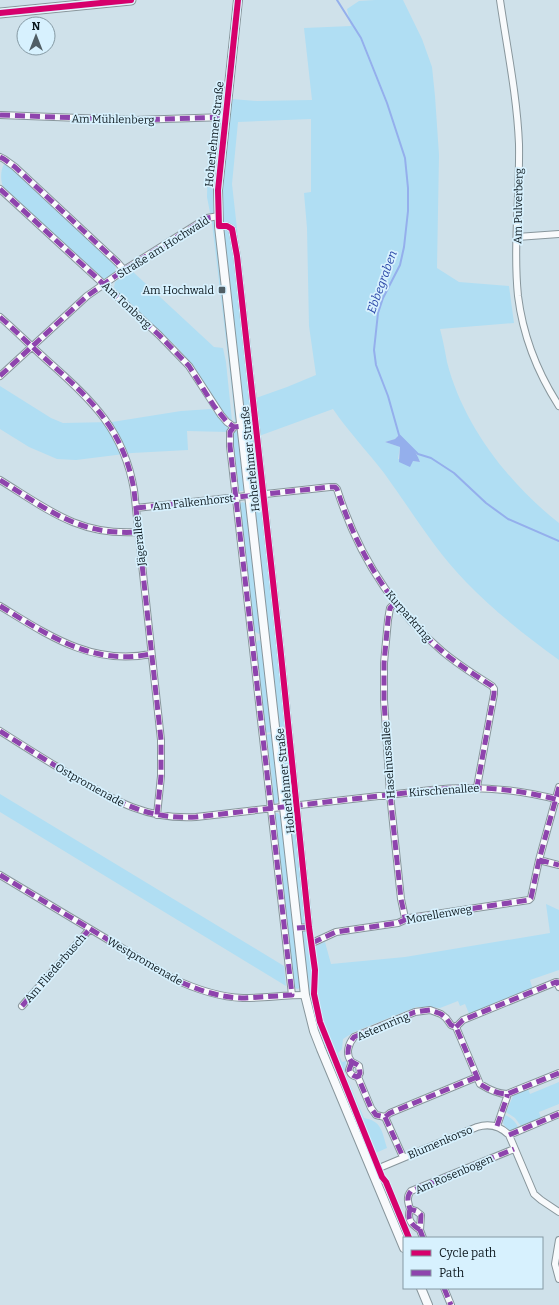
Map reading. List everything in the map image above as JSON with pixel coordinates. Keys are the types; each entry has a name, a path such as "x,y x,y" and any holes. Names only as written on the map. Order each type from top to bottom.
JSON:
{"main road":[{"path":"0,13 131,0"}],"street":[{"name":"Hoherlehmer Straße","path":"238,0 218,190 219,216 238,426 250,496 306,998 319,1043 403,1246"},
{"name":"Am Pulverberg","path":"500,0 518,122 517,282 523,323 536,365 559,406"},
{"name":"Am Mühlenberg","path":"0,115 134,120 226,117"},
{"path":"0,157 15,167 124,270"},
{"name":"Am Tonberg","path":"0,189 159,335 179,355 195,375 214,406 227,422 238,426"},
{"name":"Straße am Hochwald","path":"0,376 80,302 104,284 207,218 219,216"},
{"name":"Hoherlehmer Straße","path":"220,226 227,226 232,229 234,237 298,806 309,927 297,928"},
{"path":"517,237 559,234"},
{"name":"Jägerallee","path":"0,318 81,391 98,409 114,432 124,453 130,472 136,508 161,740 162,759 157,815"},
{"name":"Hoherlehmer Straße","path":"238,426 230,432 229,439 292,995"},
{"path":"0,480 58,515 78,525 99,531 114,533 138,532"},
{"name":"Kurparkring","path":"250,496 335,487 352,531 363,553 395,602 416,627 440,649 461,666 492,686 494,689 494,694 477,787"},
{"name":"Am Falkenhorst","path":"136,508 250,496"},
{"name":"Haselnussallee","path":"395,602 390,608 384,663 385,721 390,794 401,898 405,918"},
{"path":"0,606 52,638 82,650 120,656 151,654"},
{"name":"Ostpromenade","path":"0,731 111,799 129,807 157,815 186,818 284,807"},
{"name":"Kirschenallee","path":"284,807 390,794 477,787 526,793 557,800"},
{"name":"Morellenweg","path":"312,943 336,932 398,922 405,918 529,900 531,898 539,860 557,800 559,787"},
{"path":"539,860 559,865"},
{"name":"Westpromenade","path":"0,875 172,979 213,994 244,998 292,995 306,998"},
{"name":"Am Fliederbusch","path":"22,1006 89,930"},
{"path":"456,1027 464,1020 556,982 559,987"},
{"name":"Asternring","path":"385,1116 376,1115 371,1108 358,1077 354,1076 349,1070 352,1062 348,1051 349,1043 354,1037 415,1012 430,1010 441,1014 446,1018 451,1025 456,1027 480,1084 502,1094 507,1094"},
{"path":"559,1073 507,1094 497,1126 503,1129 508,1136 534,1194 540,1200 559,1212"},
{"path":"403,1157 385,1116 477,1077"},
{"path":"508,1136 559,1114"},
{"name":"Blumenkorso","path":"372,1170 477,1126 497,1126"},
{"name":"Am Rosenbogen","path":"420,1230 409,1221 408,1215 410,1209 408,1195 411,1191 514,1149"},
{"name":"Am Rosenbogen","path":"410,1209 422,1215 420,1230 423,1237"},
{"path":"559,1240 555,1264 559,1278"},
{"path":"421,1289 428,1305"},
{"path":"444,1289 451,1305"}],"shaded area":[{"path":"403,0 422,39 432,67 439,155 437,268 459,282 509,286 514,323 440,329 447,362 454,385 464,408 490,452 523,490 559,523 559,660 499,613 454,569 433,543 384,473 333,409 259,436 262,504 308,949 325,942 331,964 405,957 550,933 546,904 559,910 559,970 530,980 533,990 470,1016 465,1004 460,1006 458,1001 440,1008 416,1007 354,1032 343,1039 342,1049 338,1053 342,1062 346,1061 345,1073 364,1118 370,1119 378,1125 387,1148 371,1155 317,1029 308,989 237,348 230,348 238,421 235,423 212,223 207,197 208,160 213,160 219,98 257,101 312,100 304,28 351,26 347,9 359,1","holes":["311,119 311,192 304,193 307,228 309,326 316,375 256,398 232,184 238,122","399,435 414,450 420,462 398,459 400,447 385,442 395,439"]},
{"path":"4,164 7,164 116,264 115,272 107,278 102,279 5,190 1,177"},
{"path":"131,270 214,347 223,348 226,362 232,421 222,411 196,370 177,347 116,291 114,287 115,282"},
{"path":"0,386 51,418 63,423 112,422 181,411 211,409 226,425 228,432 187,431 188,450 132,453 76,460 57,459 29,447 0,429"},
{"path":"239,430 245,487 243,491 238,491 237,488 239,487 233,443 231,440 234,432"},
{"path":"242,502 245,503 247,507 261,633 259,634 254,631 239,505"},
{"path":"259,640 262,642 272,732 264,733 255,646"},
{"path":"271,734 280,799 276,804 272,802 271,790 273,787 268,743 265,741 265,735"},
{"path":"0,794 284,966 286,986 0,812"},
{"path":"275,813 278,813 282,819 301,984 298,989 294,988 274,817"},
{"path":"559,1082 559,1104 539,1112 541,1118 521,1126 515,1118 506,1112 514,1094 528,1089 530,1094"},
{"path":"505,1115 514,1120 519,1129 511,1131 506,1128 503,1123"}],"water":[{"path":"399,435 414,450 420,462 413,461 410,467 399,462 400,447 385,442 395,439"}],"waterway":[{"name":"Ebbegraben","path":"337,0 361,38 387,103 405,158 408,188 408,211 404,247 400,265 383,298 378,313 374,350 376,365 388,396 399,435 418,454 431,458 454,473 486,503 508,519 559,541"}],"marked path":[{"path":"0,115 134,120 226,117"},
{"path":"0,157 15,167 124,270"},
{"path":"0,189 159,335 189,366 214,406 227,422 234,427 242,426"},
{"path":"0,376 87,296 124,270 207,218 219,216"},
{"path":"0,317 66,377 93,404 114,434 123,451 129,469 134,490 161,740 161,776 157,815"},
{"path":"0,875 172,978 189,986 217,995 235,998 292,995 230,446 230,432 234,427"},
{"path":"0,480 49,510 81,525 98,530 138,532"},
{"path":"136,508 335,487 366,557 378,578 392,597 407,616 442,651 492,686 494,689 477,787"},
{"path":"395,603 390,608 388,620 384,663 384,700 390,794 401,899 405,918"},
{"path":"0,606 53,637 90,652 109,656 130,657 151,654"},
{"path":"0,731 57,767 104,794 133,807 162,815 196,817 431,790 464,788 512,791 559,800"},
{"path":"312,943 336,932 398,923 409,918 529,900 531,898 539,860 559,787"},
{"path":"539,860 559,865"},
{"path":"297,928 309,927 309,923"},
{"path":"22,1006 89,930"},
{"path":"456,1027 463,1020 556,982 559,987"},
{"path":"477,1077 390,1113 385,1117 376,1115 371,1108 358,1077 360,1073 359,1066 349,1058 348,1048 354,1037 415,1012 430,1010 441,1014 451,1025 456,1027 480,1084 489,1089 507,1094 559,1073"},
{"path":"352,1062 349,1070 352,1075 358,1077"},
{"path":"497,1126 507,1094"},
{"path":"509,1135 559,1114"},
{"path":"385,1117 403,1157"},
{"path":"423,1237 420,1230 421,1215 410,1209 408,1197 411,1191 514,1149"},
{"path":"410,1209 409,1219 414,1226 420,1230"},
{"path":"444,1289 451,1305"}],"cycle path":[{"path":"0,13 131,0"},
{"path":"238,0 218,190 219,226 227,226 232,229 237,256 280,645 309,927 315,970 314,994 320,1022 382,1177 386,1182 409,1237"}],"place":[{"name":"Am Hochwald","path":"222,290"}]}
